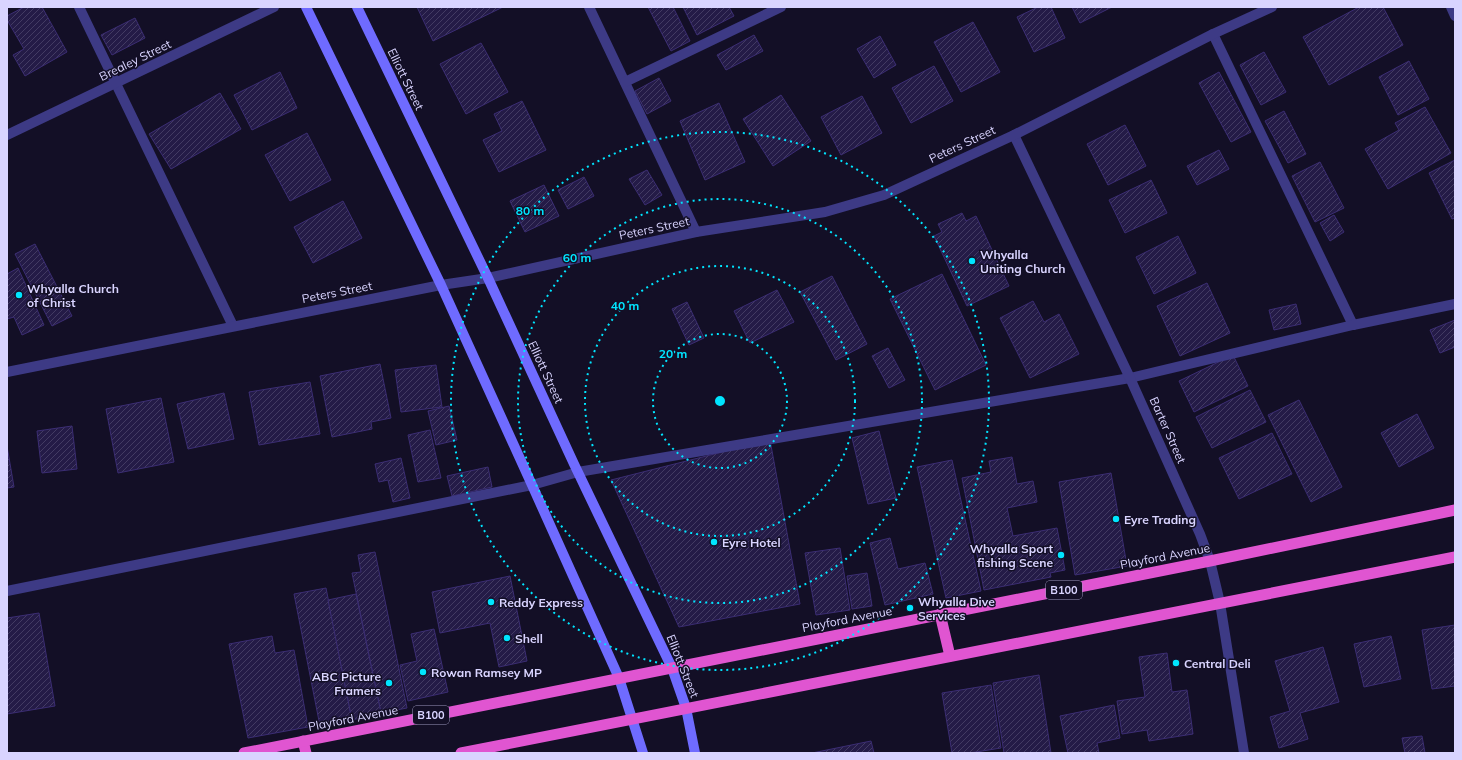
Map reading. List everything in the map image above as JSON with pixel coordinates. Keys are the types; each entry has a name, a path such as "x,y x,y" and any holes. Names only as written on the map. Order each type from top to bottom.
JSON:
{"highway":[{"name":"Playford Avenue","path":"244,753 1210,561 1455,510"},
{"path":"461,753 1455,557"},
{"path":"940,614 950,656"},
{"path":"304,741 306,753"}],"main road":[{"path":"306,7 441,285 532,485 619,678 643,753"},
{"name":"Elliott Street","path":"357,7 488,278 578,472 672,668 686,708 695,753"}],"street":[{"path":"79,7 233,326"},
{"name":"Brealey Street","path":"7,135 274,7"},
{"path":"589,7 696,232"},
{"path":"625,82 781,7"},
{"path":"1451,7 1455,16"},
{"name":"Peters Street","path":"7,372 441,285 488,278 696,232 825,212 884,194 1014,135 1266,8"},
{"path":"1213,34 1352,325"},
{"name":"Barter Street","path":"1014,135 1130,378 1200,534 1210,561 1220,603 1244,753"},
{"path":"7,591 532,485 578,472 1130,378 1352,325 1455,304"}],"building":[{"path":"24,7 42,7 67,52 25,76 13,55 24,49 7,20 7,16"},
{"path":"417,7 503,7 433,41"},
{"path":"648,7 673,7 690,41 671,51"},
{"path":"683,7 729,7 734,16 697,35"},
{"path":"1038,7 1051,7 1065,38 1034,52 1017,17"},
{"path":"1072,7 1112,7 1080,23"},
{"path":"1359,7 1383,7 1403,45 1329,85 1303,37"},
{"path":"135,18 145,38 112,55 101,35"},
{"path":"973,22 1000,72 961,92 934,42"},
{"path":"754,35 763,51 726,70 717,55"},
{"path":"880,36 896,65 874,78 857,49"},
{"path":"481,43 508,92 466,114 440,64"},
{"path":"1264,52 1286,92 1261,105 1240,65"},
{"path":"1409,61 1429,99 1398,115 1379,77"},
{"path":"934,66 953,101 911,123 892,88"},
{"path":"280,72 297,108 252,130 234,95"},
{"path":"1219,72 1251,132 1231,142 1199,83"},
{"path":"659,78 671,101 647,114 635,91"},
{"path":"220,93 241,129 171,169 149,134"},
{"path":"781,95 811,141 773,166 743,119"},
{"path":"862,96 882,133 841,155 821,117"},
{"path":"522,101 546,150 499,172 483,140 502,131 494,114"},
{"path":"719,103 745,162 705,180 680,121"},
{"path":"1425,107 1451,153 1388,189 1365,149 1399,130 1395,123"},
{"path":"1284,111 1306,154 1288,163 1265,121"},
{"path":"1125,125 1146,166 1108,185 1087,144"},
{"path":"307,133 331,180 290,201 265,155"},
{"path":"1219,150 1229,169 1197,185 1187,166"},
{"path":"1455,160 1455,218 1452,219 1429,173"},
{"path":"1320,162 1344,208 1315,222 1292,176"},
{"path":"647,170 662,195 645,205 629,179"},
{"path":"584,177 594,196 568,209 558,190"},
{"path":"1151,180 1167,213 1125,233 1109,200"},
{"path":"544,185 559,216 525,232 510,201"},
{"path":"343,201 362,238 313,263 294,227"},
{"name":"Whyalla Uniting Church","path":"962,213 966,221 976,216 1009,286 967,306 934,236 942,232 938,224"},
{"path":"1334,215 1344,232 1330,241 1320,223"},
{"path":"1178,236 1196,273 1154,294 1136,257"},
{"path":"35,244 72,316 52,326 15,254"},
{"name":"Whyalla Church of Christ","path":"18,268 44,325 22,335 14,317 7,319 7,274"},
{"path":"942,274 986,365 935,390 890,299"},
{"path":"832,276 867,344 836,360 800,292"},
{"path":"1207,283 1230,333 1180,356 1157,306"},
{"path":"777,290 794,322 750,343 734,311"},
{"path":"1033,301 1044,322 1059,314 1079,354 1030,378 1000,318"},
{"path":"687,302 704,338 689,345 672,309"},
{"path":"1296,304 1301,324 1274,330 1269,310"},
{"path":"1455,320 1455,347 1440,353 1430,330"},
{"path":"888,348 905,380 889,388 872,356"},
{"path":"1233,355 1248,386 1194,412 1179,381"},
{"path":"380,364 391,418 371,422 372,429 332,437 320,376"},
{"path":"436,365 442,407 401,412 395,370"},
{"path":"310,382 320,434 259,445 249,392"},
{"path":"1250,390 1266,422 1212,448 1196,417"},
{"path":"224,393 234,439 188,449 177,404"},
{"path":"161,398 174,462 118,473 106,409"},
{"path":"1299,400 1342,487 1311,502 1268,415"},
{"path":"449,406 457,440 436,445 428,411"},
{"path":"1417,414 1434,448 1399,467 1381,433"},
{"path":"72,426 77,469 42,473 37,431"},
{"path":"430,430 441,478 418,482 408,435"},
{"path":"879,431 896,498 868,504 852,438"},
{"path":"1272,433 1292,474 1239,499 1219,458"},
{"name":"Eyre Hotel","path":"770,440 800,604 679,627 611,480"},
{"path":"7,446 14,487 7,488"},
{"path":"1012,457 1017,484 1033,481 1037,502 1007,508 1013,536 1057,528 1065,570 1050,573 1051,577 984,590 962,478 991,472 989,461"},
{"path":"401,458 410,498 393,502 388,480 379,482 375,464"},
{"path":"952,460 981,591 946,598 917,467"},
{"path":"488,467 492,487 452,496 447,476"},
{"path":"1111,473 1127,566 1075,575 1059,482"},
{"path":"890,538 898,569 925,563 933,594 885,605 870,543"},
{"path":"840,548 850,610 816,615 805,553"},
{"path":"375,552 407,708 381,713 352,573 361,572 358,555"},
{"path":"867,573 872,606 852,609 847,576"},
{"path":"510,576 527,661 499,667 490,623 440,633 432,592"},
{"path":"326,588 352,720 320,726 294,594"},
{"path":"356,594 381,713 352,720 328,600"},
{"path":"39,613 55,706 7,714 7,618"},
{"path":"1455,625 1455,686 1432,689 1422,630"},
{"path":"434,629 448,692 408,701 400,665 417,661 411,634"},
{"path":"272,636 275,653 294,650 308,727 248,738 229,644"},
{"path":"1391,636 1401,679 1364,687 1354,644"},
{"path":"1323,647 1339,702 1300,713 1308,739 1279,748 1270,717 1290,711 1275,661"},
{"path":"1167,653 1172,692 1187,690 1193,734 1149,741 1147,730 1122,734 1117,701 1145,697 1139,657"},
{"path":"1039,675 1051,753 1004,753 993,683"},
{"path":"991,685 1001,748 970,753 952,753 942,693"},
{"path":"1114,705 1120,738 1097,743 1099,753 1068,753 1060,716"},
{"path":"1422,736 1425,753 1405,753 1402,738"},
{"path":"871,741 874,753 812,753"}],"place":[{"name":"Whyalla Uniting Church","path":"972,261"},
{"name":"Whyalla Church of Christ","path":"19,295"},
{"name":"Eyre Trading","path":"1116,519"},
{"name":"Eyre Hotel","path":"714,542"},
{"name":"Whyalla Sport fishing Scene","path":"1061,555"},
{"name":"Reddy Express","path":"491,602"},
{"name":"Whyalla Dive Services","path":"910,608"},
{"name":"Shell","path":"507,638"},
{"name":"Central Deli","path":"1176,663"},
{"name":"Rowan Ramsey MP","path":"423,672"},
{"name":"ABC Picture Framers","path":"389,683"}]}
